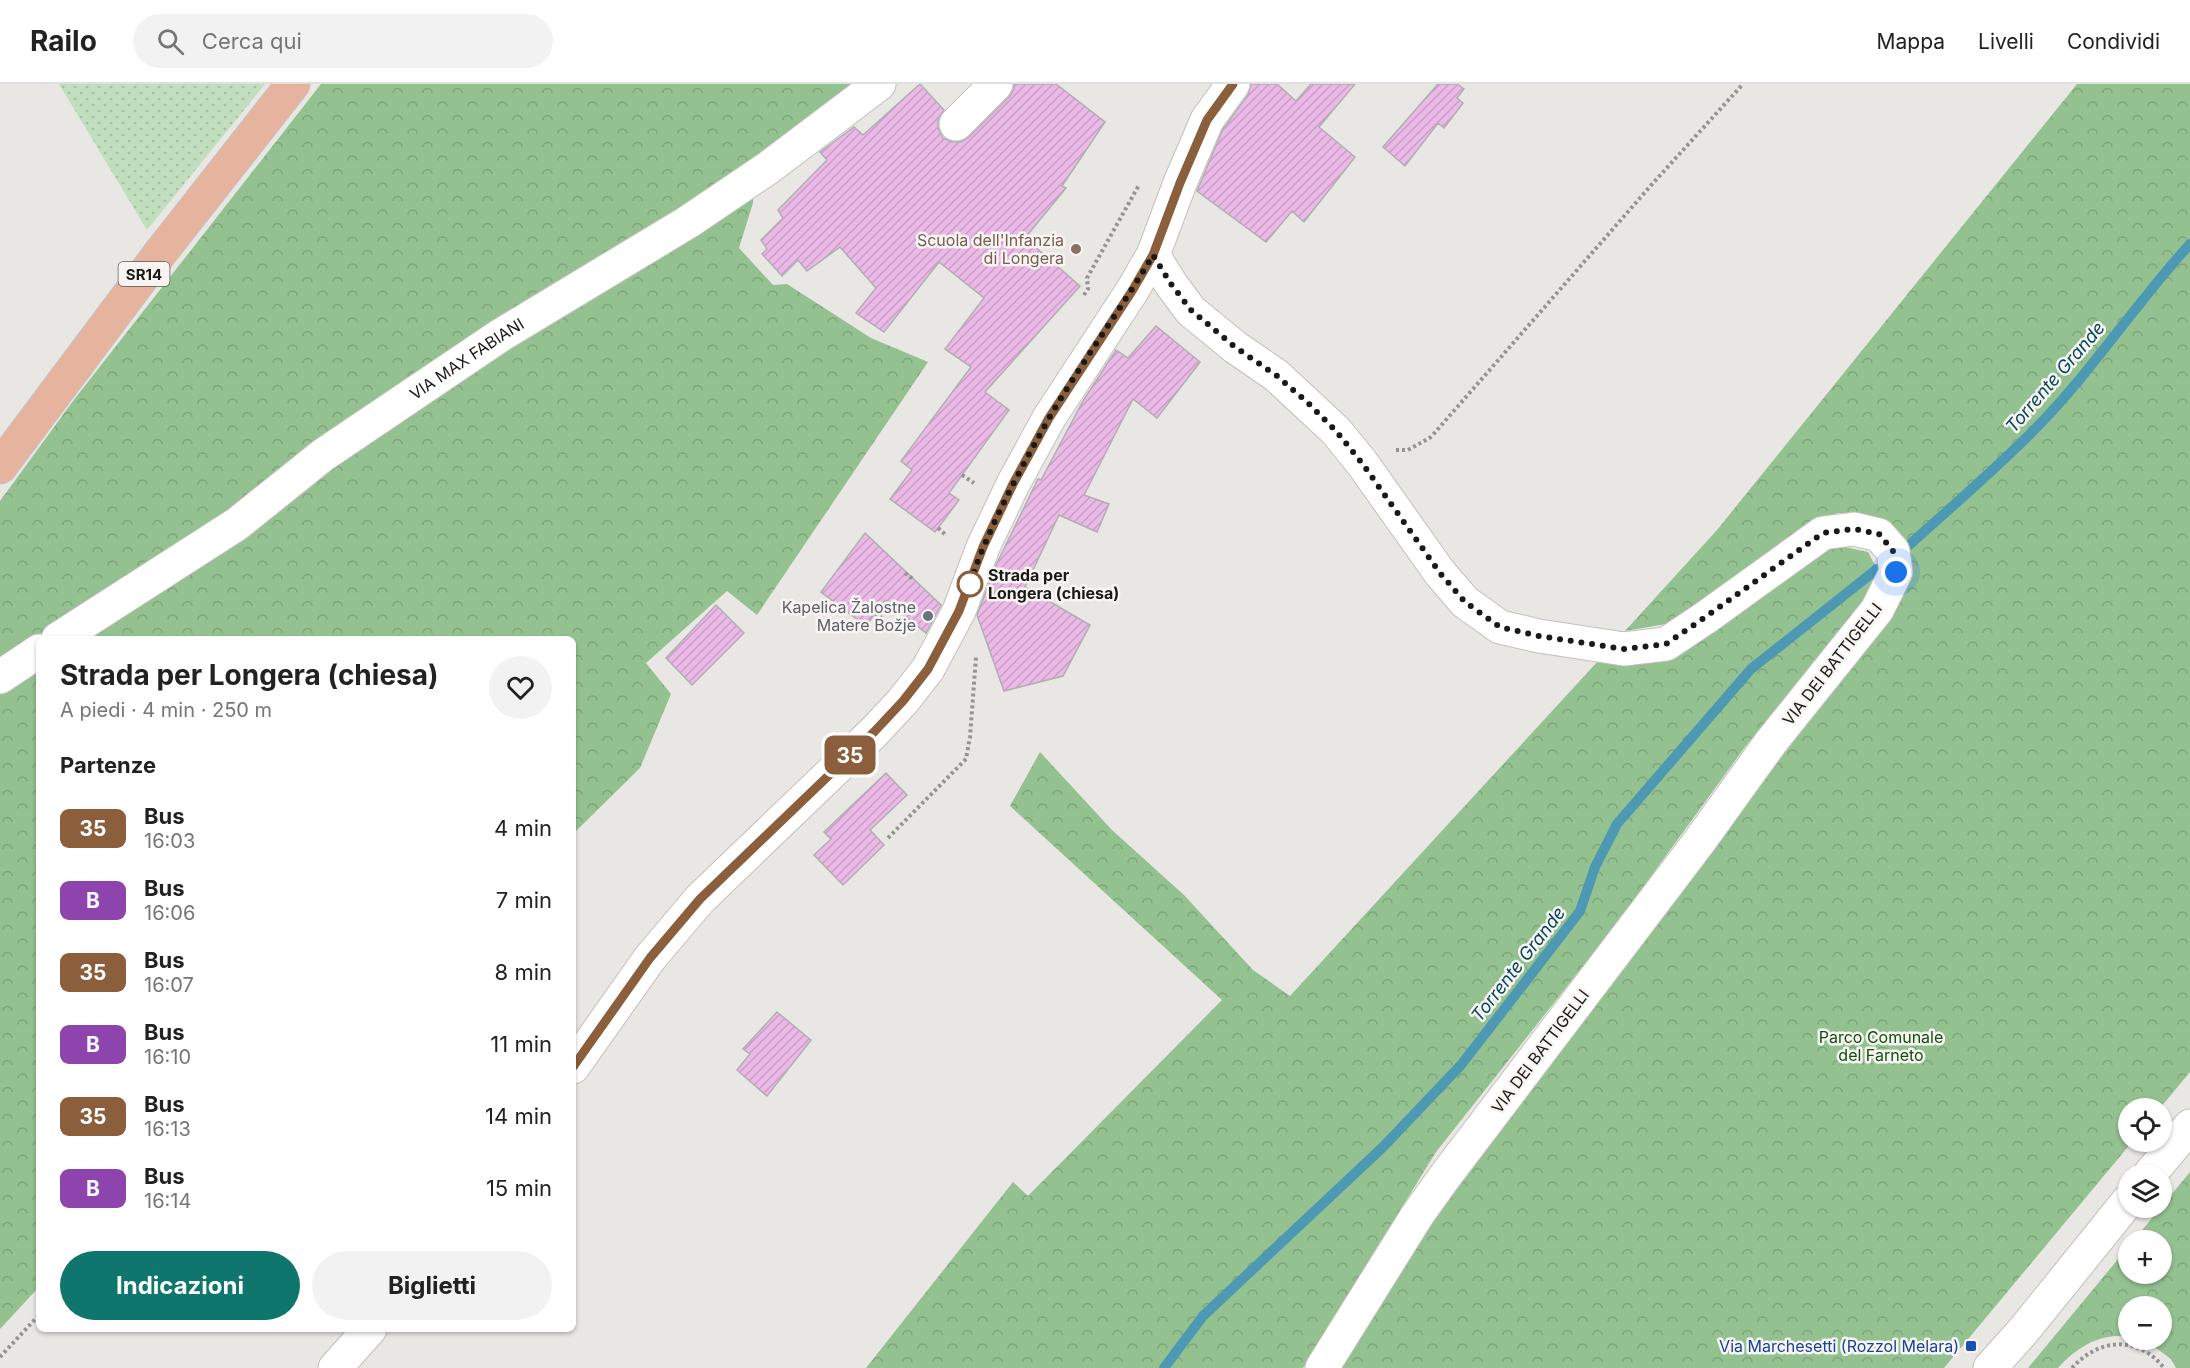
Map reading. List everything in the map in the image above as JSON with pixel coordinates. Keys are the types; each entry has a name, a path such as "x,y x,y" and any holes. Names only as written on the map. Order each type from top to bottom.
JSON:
{"main road":[{"name":"SR14","path":"0,467 161,252 293,84"}],"street":[{"name":"VIA MAX FABIANI","path":"63,636 237,524 323,454 501,335 688,222 751,180 879,84"},
{"path":"956,124 996,84"},
{"path":"576,1063 650,958 700,899 874,732 903,701 928,669 959,611 983,547 1013,484 1049,418 1153,255 1207,120 1233,84"},
{"name":"VIA DEI BATTIGELLI","path":"1153,255 1191,310 1235,347 1277,376 1336,431 1362,463 1440,573 1465,602 1500,627 1539,636 1624,649 1666,644 1823,533 1854,529 1879,534 1893,551 1896,572 1877,610 1771,742 1685,860 1446,1175 1418,1214 1322,1368"},
{"path":"0,676 36,653"},
{"path":"2158,1164 2190,1126"},
{"path":"1990,1368 2024,1330 2118,1213"},
{"path":"335,1368 367,1332"}],"path":[{"path":"1389,450 1408,450 1431,436 1743,84"},
{"path":"1082,298 1088,289 1088,278 1139,185"},
{"path":"962,475 974,483"},
{"path":"938,528 947,536"},
{"path":"905,573 914,580"},
{"path":"888,838 966,759 978,645 973,628 959,611"},
{"path":"875,613 884,620"},
{"path":"0,1358 36,1318"},
{"path":"2072,1368 2086,1354 2097,1348 2116,1345 2130,1345 2142,1349 2164,1368"}],"green space":[{"path":"59,84 265,84 147,230"},
{"path":"321,84 858,84 752,164 753,203 739,248 773,285 787,284 871,338 928,362 757,615 727,591 646,663 671,694 640,768 576,831 576,636 36,636 36,1290 0,1329 0,501 73,401"},
{"name":"Parco Comunale del Farneto","path":"2077,84 2190,84 2190,1072 2168,1098 2118,1098 2118,1152 2124,1152 1944,1368 1339,1368 1454,1189 1841,679 1911,566 1908,546 1885,520 1838,513 1802,529 1719,591 1666,624 1625,631 1717,530"},
{"path":"1836,545 1868,552 1877,569 1865,602 1745,747 1617,923 1436,1152 1303,1368 866,1368 1013,1182 1028,1196 1222,1000 1010,806 1040,752 1112,830 1184,895 1253,970 1290,996 1599,660"},
{"path":"2190,1172 2190,1368 2176,1368 2171,1359 2159,1350 2172,1350 2172,1296 2118,1296 2118,1336 2090,1343 2058,1368 2028,1368 2118,1259 2118,1284 2172,1284 2172,1230 2142,1230 2152,1218 2172,1218 2172,1194"}],"building":[{"path":"920,84 944,110 938,119 938,128 943,138 952,142 961,142 969,137 1009,97 1014,84 1056,84 1105,122 1062,186 1066,188 1025,238 1080,286 985,392 1009,410 949,493 959,500 935,532 890,499 912,470 901,461 971,367 945,349 984,298 939,262 884,332 856,313 876,288 840,247 807,271 798,260 782,276 762,254 767,249 761,240 783,218 778,210 827,160 820,152 854,127 863,135"},
{"path":"1251,84 1277,84 1296,101 1311,84 1355,84 1319,127 1355,157 1304,222 1292,211 1266,242 1197,191 1223,129 1248,95"},
{"path":"1438,84 1457,84 1464,89 1457,98 1463,103 1444,128 1438,123 1405,166 1383,147"},
{"path":"1156,326 1200,362 1157,418 1133,399 1084,495 1109,504 1097,532 1059,515 1025,587 1090,625 1063,676 1004,691 977,615 997,563 1038,479 1041,480 1083,401 1116,350 1128,358"},
{"path":"865,533 941,605 926,633 885,600 866,626 821,592"},
{"path":"716,605 744,633 692,685 666,658"},
{"path":"886,773 907,795 870,830 884,845 843,885 814,855 831,839 824,832"},
{"path":"777,1012 811,1040 767,1096 737,1070 750,1054 743,1049"}],"waterway":[{"name":"Torrente Grande","path":"1908,546 2037,427 2190,244"},
{"name":"Torrente Grande","path":"1164,1368 1203,1316 1383,1147 1461,1065 1580,911 1595,867 1617,824 1751,669 1877,569"}],"bus line":[{"name":"35","path":"576,1062 650,958 700,899 874,732 903,701 928,669 959,611 983,547 1013,484 1049,418 1153,255 1207,120 1233,84"}],"place":[{"name":"Scuola dell'Infanzia di Longera","path":"1076,249"},
{"name":"Strada per Longera (chiesa)","path":"970,584"},
{"name":"Kapelica Žalostne Matere Božje","path":"928,616"},
{"name":"Via Marchesetti (Rozzol Melara)","path":"1971,1346"}],"route":[{"path":"970,584 966,593 983,547 1013,484 1049,418 1153,255 1191,310 1235,347 1277,376 1336,431 1362,463 1440,573 1465,602 1500,627 1539,636 1624,649 1666,644 1823,533 1854,529 1879,534 1893,551 1896,572"}]}
